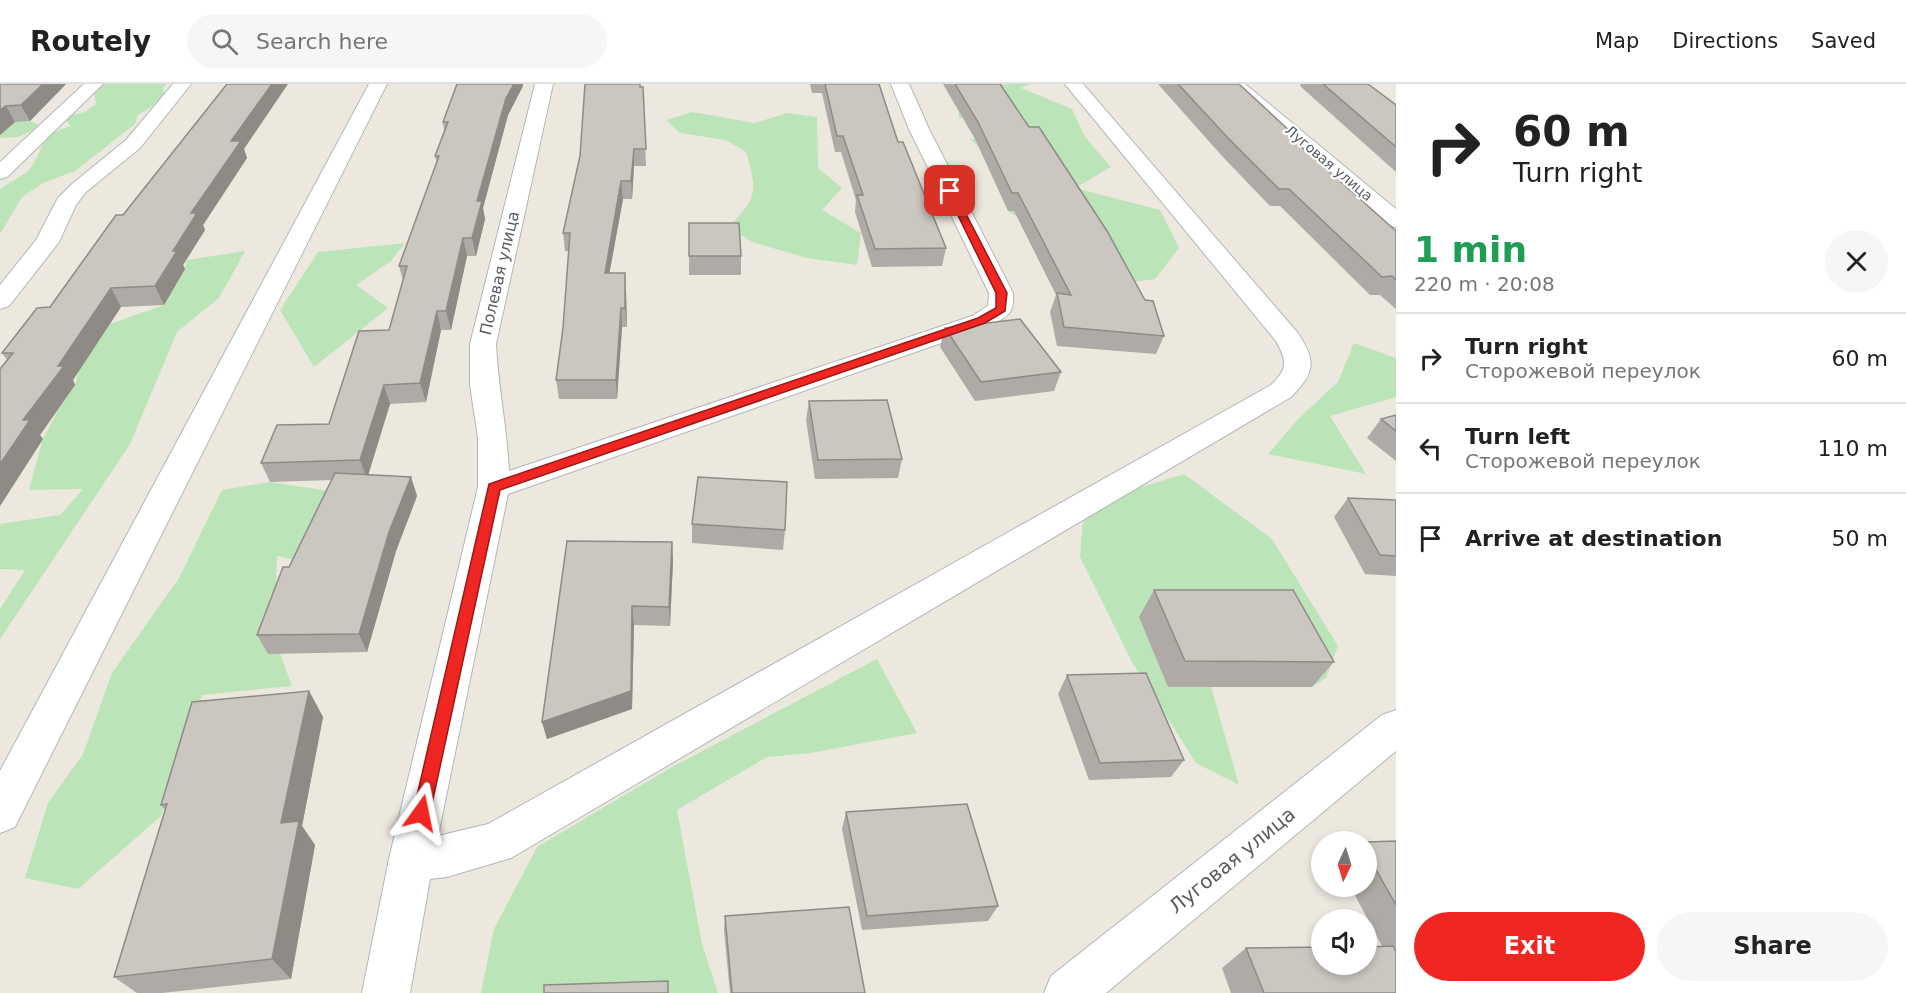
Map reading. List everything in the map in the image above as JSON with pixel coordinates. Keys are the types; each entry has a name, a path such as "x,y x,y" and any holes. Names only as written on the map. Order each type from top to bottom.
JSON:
{"street":[{"path":"0,173 94,84"},
{"path":"0,301 10,277 47,242 66,203 79,188 134,144 182,84"},
{"path":"0,813 378,84"},
{"name":"Полевая улица","path":"386,993 411,859 494,487 493,438 484,385 483,344 544,84"},
{"path":"494,487 981,321 1001,309 1002,293 919,129 900,84"},
{"path":"411,859 447,856 496,843 1281,391 1293,380 1300,367 1298,353 1288,338 1074,84"},
{"name":"Луговая улица","path":"1234,84 1396,220"},
{"name":"Луговая улица","path":"1068,993 1396,727"}],"green space":[{"path":"102,84 167,84 163,88 164,94 154,105 138,115 135,124 75,171 43,183 22,197 0,234 0,189 31,167 47,137 71,126 66,120 67,116 85,112 96,104 94,92"},
{"path":"944,84 1030,84 1021,88 1072,109 1085,137 1111,167 1075,188 1160,210 1179,248 1155,279 1119,284 1008,211 1070,211 1055,182 995,182 993,170 987,158 970,139 1020,138 1007,117 959,118 958,105"},
{"path":"692,112 755,123 787,113 817,117 818,168 842,188 822,210 861,233 857,265 807,258 752,242 729,227 750,201 752,194 752,177 746,152 726,140 680,133 666,120"},
{"path":"30,121 42,126 18,137 0,138 0,122"},
{"path":"405,243 391,261 356,285 388,308 314,367 280,310 318,252"},
{"path":"245,251 219,298 177,332 130,444 0,639 0,609 25,570 0,569 0,524 60,515 83,489 29,490 43,439 58,410 75,385 79,370 110,324 164,305 185,269 187,260"},
{"path":"1354,343 1396,358 1396,397 1330,416 1366,474 1268,454 1298,419 1338,382"},
{"path":"1184,474 1272,539 1338,646 1326,678 1312,687 1273,617 1168,687 1211,687 1239,785 1196,763 1132,662 1080,557 1084,504"},
{"path":"270,482 343,493 309,563 277,556 274,637 292,686 202,695 161,816 78,889 25,878 48,803 83,754 112,673 179,578 222,490"},
{"path":"877,659 917,733 811,753 767,757 677,810 702,944 718,993 481,993 494,929 537,847 672,767"}],"building":[{"path":"0,84 43,84 21,105 6,106 0,110"},
{"path":"227,84 272,84 231,141 241,141 191,213 197,213 173,251 177,251 155,286 111,288 58,366 64,366 23,420 30,420 0,464 0,369 13,353 2,353 37,308 50,307 116,215 123,215"},
{"path":"457,84 514,84 506,98 477,201 482,201 472,238 463,238 446,311 437,311 420,383 384,385 360,460 261,463 277,425 329,424 359,331 389,330 407,266 399,266 439,156 435,156 448,122 443,122"},
{"path":"585,84 640,84 640,87 643,87 646,149 634,149 631,181 621,181 605,273 625,273 625,308 621,308 616,380 556,380 563,328 570,233 563,233 580,156"},
{"path":"825,84 879,84 898,142 903,142 946,248 875,249 857,195 863,195 843,136 837,136"},
{"path":"955,84 1000,84 1029,127 1039,127 1107,231 1145,300 1153,301 1164,336 1064,327 1057,293 1071,295 1018,193 1012,193 978,122"},
{"path":"1178,84 1239,84 1293,134 1287,134 1396,231 1396,280 1392,276 1382,277 1289,189 1279,189"},
{"path":"1323,84 1368,84 1396,105 1396,147"},
{"path":"689,223 739,223 741,256 689,256"},
{"path":"1020,319 1061,372 981,382 945,328"},
{"path":"887,400 902,459 818,460 809,401"},
{"path":"1396,415 1396,431 1381,419"},
{"path":"335,473 411,477 389,532 359,634 257,635 283,567 289,567"},
{"path":"698,477 787,482 785,530 692,524"},
{"path":"1348,498 1396,500 1396,556 1380,555"},
{"path":"567,541 672,542 669,607 632,606 631,691 542,722"},
{"path":"1154,590 1293,590 1334,662 1185,661"},
{"path":"1146,673 1184,760 1100,763 1067,675"},
{"path":"309,691 281,823 299,821 272,959 114,977 167,804 161,805 192,702"},
{"path":"967,804 998,906 867,916 846,812"},
{"path":"1396,841 1396,905 1377,871 1377,842"},
{"path":"849,907 865,993 732,993 725,916"},
{"path":"1393,946 1396,952 1396,993 1264,993 1246,948 1311,947 1311,975 1377,975 1377,947"},
{"path":"668,981 668,993 544,993 544,985"}],"route":[{"path":"421,813 494,487 981,321 1001,309 1002,293 950,191"}]}
